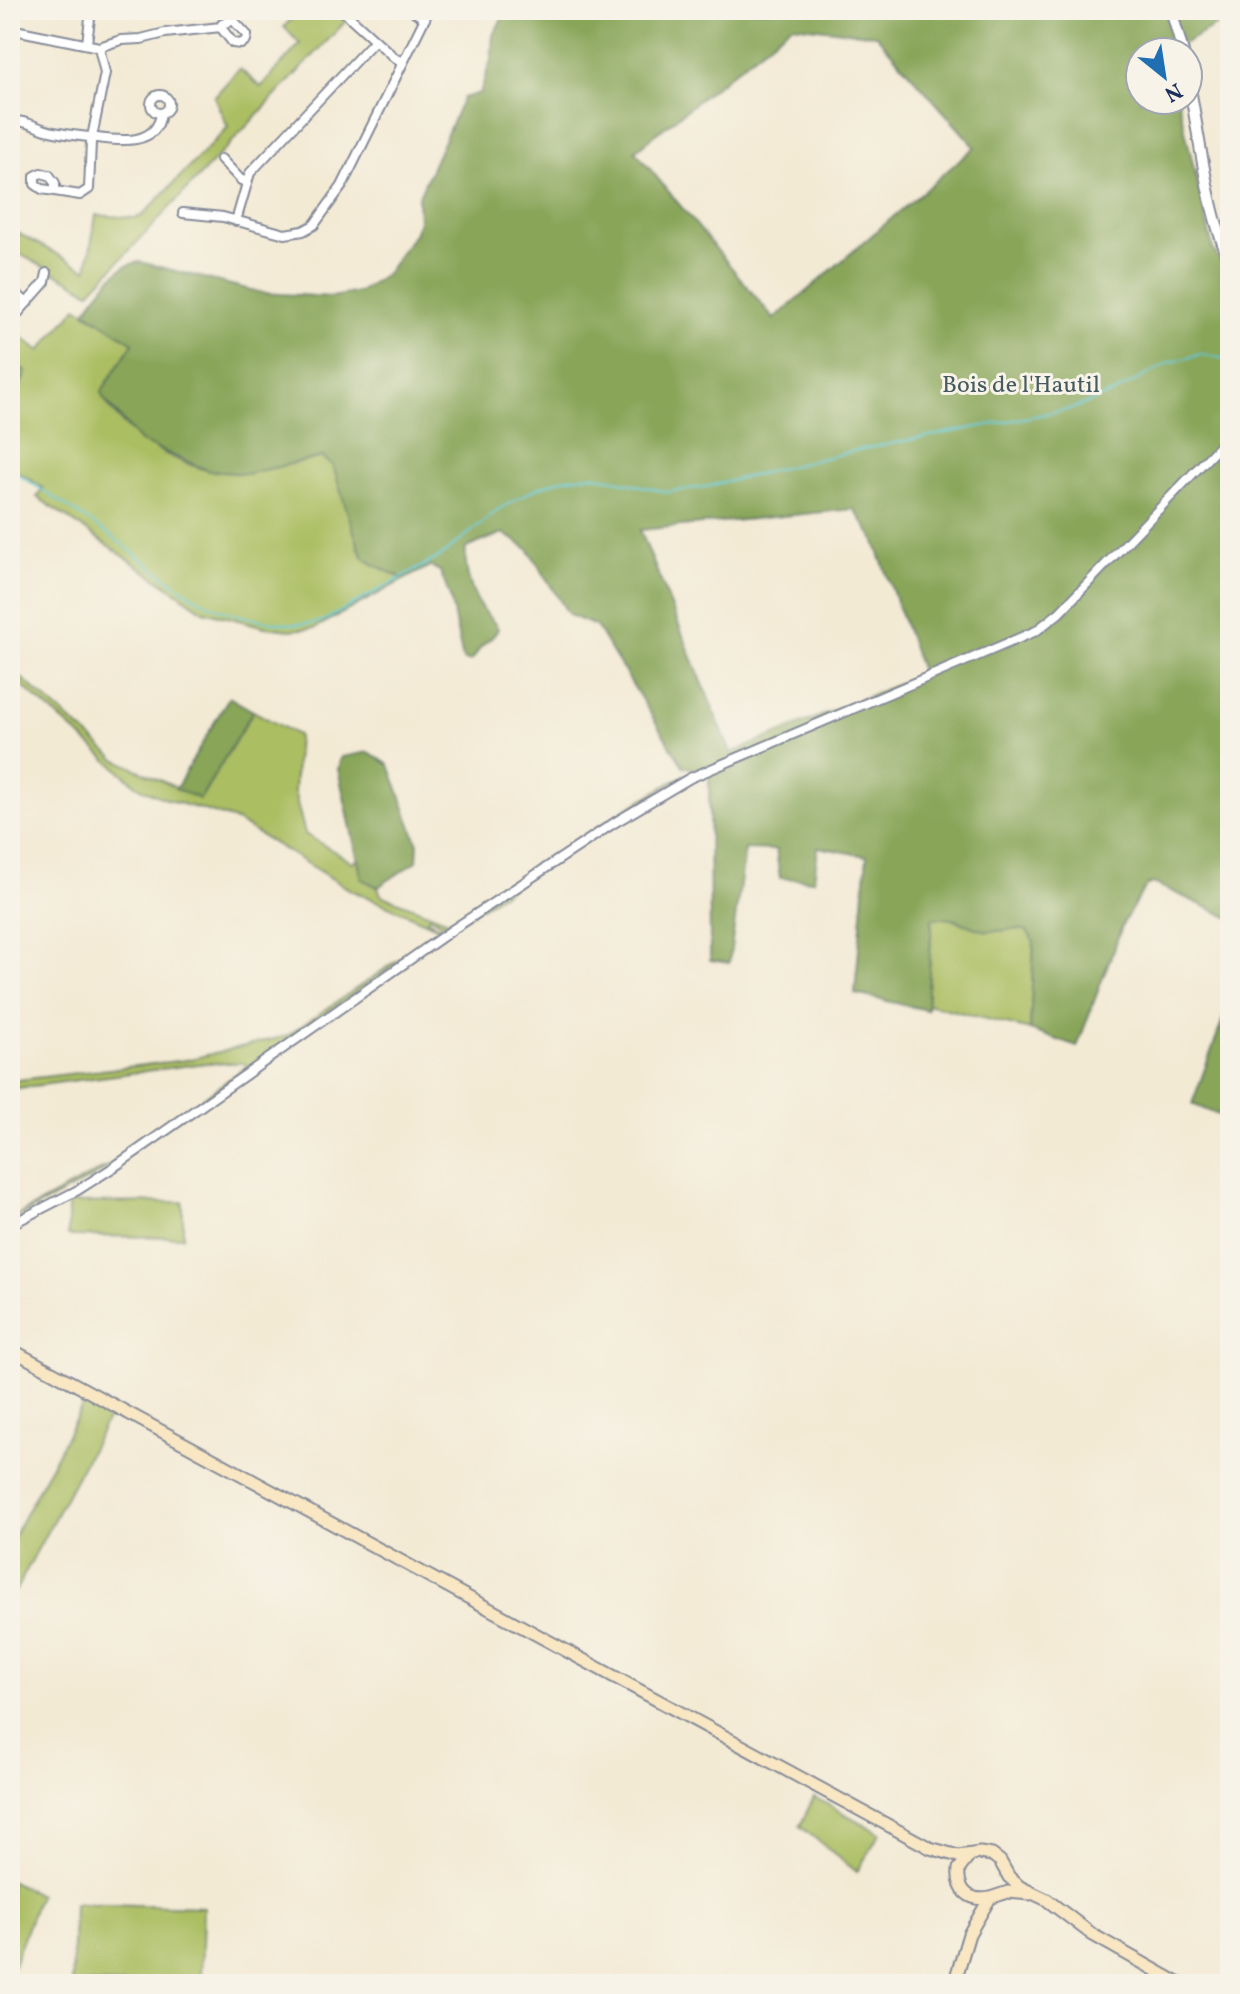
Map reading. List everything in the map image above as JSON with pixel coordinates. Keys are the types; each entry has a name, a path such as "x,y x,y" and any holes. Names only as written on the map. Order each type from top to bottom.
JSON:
{"main road":[{"path":"10,1349 930,1848 952,1855 992,1855 1020,1887 1039,1896 1093,1935 1180,1984"},
{"path":"930,1848 958,1875"},
{"path":"970,1855 962,1862 958,1875 960,1886 968,1896 977,1900 1014,1892 1039,1896"},
{"path":"954,1984 969,1934 1004,1882 1005,1872"},
{"path":"968,1896 969,1934"}],"street":[{"path":"87,43 91,10"},
{"path":"342,10 403,62"},
{"path":"183,213 204,214 285,234 303,231 314,225 342,186 427,14 412,10"},
{"path":"1171,10 1178,36"},
{"path":"10,29 99,47 121,40 221,27"},
{"path":"236,221 247,181 256,166 375,40"},
{"path":"55,191 80,195 88,190 92,137 105,73 99,47"},
{"path":"10,122 19,121 44,130 120,142 138,138 157,126 161,113"},
{"path":"1196,116 1222,245 1230,261"},
{"path":"221,159 241,180 247,181"},
{"path":"17,314 45,282 47,273"},
{"path":"10,288 27,303"},
{"path":"10,1225 78,1190 114,1167 452,930 614,823 690,778 1036,631 1059,613 1230,435"}],"green space":[{"path":"299,10 334,10 346,21 90,292 10,249 10,229 87,270 96,215 142,216 228,127 214,97 237,71 240,69 261,87 300,44 284,27"},
{"name":"Bois de l'Hautil","path":"507,10 1230,10 1230,18 1197,36 1124,36 1124,116 1182,116 1213,249 1230,277 1230,918 1158,885 1152,883 1146,886 1124,921 1077,1047 1030,1030 1034,942 1027,931 989,931 948,918 932,919 927,1010 855,994 867,856 818,847 814,880 780,878 776,850 745,849 729,963 710,960 709,773 683,766 596,626 569,615 528,549 503,533 466,548 467,572 472,587 482,609 498,629 470,661 463,660 450,597 440,571 430,566 405,579 364,558 333,466 322,457 247,474 209,471 141,442 104,399 101,392 133,343 85,311 109,280 131,264 140,262 263,293 332,297 359,292 386,274 414,234 419,221 418,198 463,98 480,93 491,60 493,35","holes":["792,25 876,35 975,147 774,319 635,151","854,509 874,539 922,674 731,753 640,530"]},
{"path":"77,307 133,343 101,392 132,432 160,451 206,470 282,465 322,457 333,466 365,559 405,579 315,628 290,630 265,627 204,611 37,497 43,488 10,466 10,412 26,372 20,366 10,364 10,328 40,351"},
{"path":"10,364 26,371 10,412"},
{"path":"10,668 115,759 200,799 253,711 298,735 294,791 305,834 352,862 358,860 362,879 378,887 381,895 451,922 632,805 686,774 457,923 445,925 429,916 427,920 442,928 441,933 94,1177 10,1221 112,1164 247,1066 244,1063 206,1063 10,1089 10,1081 186,1060 287,1036 440,931 435,926 351,890 238,822 161,797 136,785 10,675"},
{"path":"229,697 253,711 200,799 176,789"},
{"path":"369,752 389,765 418,844 417,861 378,887 362,879 338,769 341,757"},
{"path":"942,917 981,929 1018,928 1030,933 1034,942 1030,1030 927,1004 932,919"},
{"path":"1230,1000 1230,1104 1225,1118 1192,1104"},
{"path":"183,1202 183,1237 68,1236 68,1203"},
{"path":"86,1399 111,1412 10,1601 10,1543"},
{"path":"814,1797 880,1833 857,1872 800,1826"},
{"path":"10,1880 39,1895 10,1974"},
{"path":"74,1903 203,1907 201,1984 72,1984"}],"waterway":[{"path":"1218,246 1230,274"},
{"path":"10,469 198,599 225,611 259,620 309,623 323,621 441,556 499,509 535,489 562,479 592,475 667,492 705,487 853,451 1071,409 1114,393 1168,363 1202,354 1230,360"}]}
